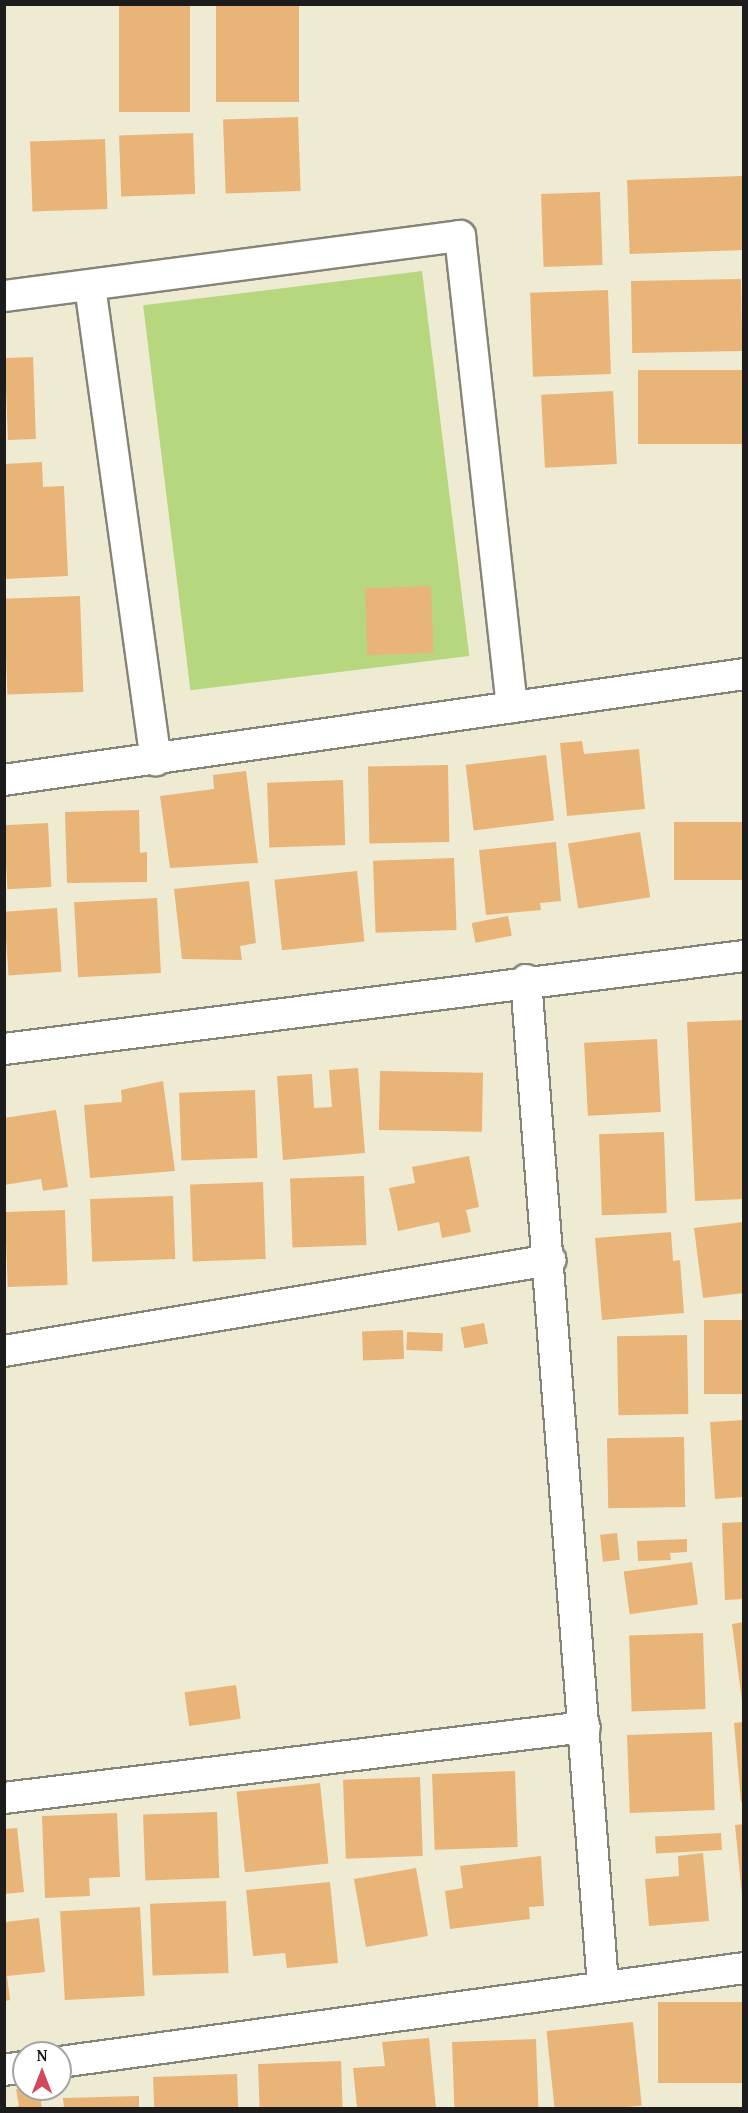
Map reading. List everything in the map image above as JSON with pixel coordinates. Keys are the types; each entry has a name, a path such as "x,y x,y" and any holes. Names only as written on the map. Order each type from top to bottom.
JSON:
{"street":[{"path":"4,296 460,236 512,707"},
{"path":"90,286 156,760"},
{"path":"4,780 744,674"},
{"path":"4,1049 526,980 744,956"},
{"path":"526,980 550,1260 603,1984"},
{"path":"4,1351 550,1260"},
{"path":"4,1798 585,1727"},
{"path":"72,2060 603,1984 744,1968"}],"green space":[{"path":"422,271 469,656 190,690 143,305"}],"building":[{"path":"119,4 190,4 190,112 119,112"},
{"path":"216,4 299,4 299,102 216,102"},
{"path":"298,117 301,191 226,194 223,120"},
{"path":"193,133 195,194 121,197 119,136"},
{"path":"105,139 107,209 32,212 30,142"},
{"path":"742,176 744,250 630,254 627,180"},
{"path":"600,192 603,265 544,267 541,194"},
{"path":"741,279 742,351 632,353 631,281"},
{"path":"608,290 611,374 533,377 530,293"},
{"path":"33,357 36,439 8,440 5,358"},
{"path":"638,370 744,370 744,444 638,444"},
{"path":"613,391 617,464 545,468 541,395"},
{"path":"42,462 43,487 64,486 68,576 4,579 4,464"},
{"path":"431,586 433,653 367,655 365,588"},
{"path":"80,596 83,692 7,695 4,599"},
{"path":"582,741 584,754 639,749 645,809 567,816 560,743"},
{"path":"546,755 554,821 474,830 466,765"},
{"path":"448,765 449,842 369,843 368,766"},
{"path":"246,771 258,863 170,868 160,796 214,789 213,775"},
{"path":"343,780 345,845 269,848 267,783"},
{"path":"139,810 140,853 147,852 147,882 67,883 65,812"},
{"path":"674,822 744,822 744,880 674,880"},
{"path":"48,823 51,887 7,889 4,825"},
{"path":"640,832 650,897 578,909 568,843"},
{"path":"556,842 561,901 540,903 541,910 486,915 479,850"},
{"path":"454,858 457,930 376,933 373,861"},
{"path":"357,871 364,942 282,950 274,880"},
{"path":"249,881 256,943 240,946 242,960 182,959 174,889"},
{"path":"157,898 161,973 78,977 74,902"},
{"path":"57,908 61,972 9,976 4,912"},
{"path":"508,916 512,936 475,943 472,923"},
{"path":"744,1020 744,1199 695,1201 687,1022"},
{"path":"657,1039 661,1112 588,1116 584,1043"},
{"path":"358,1068 365,1153 283,1160 277,1076 312,1074 314,1108 332,1107 329,1070"},
{"path":"380,1071 483,1073 482,1132 379,1130"},
{"path":"163,1081 175,1171 90,1178 84,1105 122,1102 121,1090"},
{"path":"255,1090 257,1158 181,1161 179,1093"},
{"path":"56,1110 68,1187 43,1191 41,1179 4,1185 4,1118"},
{"path":"664,1132 667,1213 602,1215 599,1134"},
{"path":"469,1156 479,1207 466,1210 471,1232 442,1238 439,1222 398,1231 389,1188 415,1183 412,1167"},
{"path":"364,1176 366,1245 292,1248 290,1179"},
{"path":"263,1182 266,1259 193,1262 190,1185"},
{"path":"173,1196 175,1259 92,1262 90,1199"},
{"path":"65,1210 68,1285 8,1287 5,1212"},
{"path":"744,1222 744,1293 703,1298 694,1228"},
{"path":"671,1232 673,1261 680,1260 684,1313 602,1320 595,1238"},
{"path":"704,1320 744,1320 744,1394 704,1394"},
{"path":"484,1323 488,1344 464,1348 460,1328"},
{"path":"403,1330 404,1359 363,1360 362,1331"},
{"path":"407,1332 443,1333 442,1351 406,1350"},
{"path":"687,1335 688,1414 618,1415 617,1336"},
{"path":"744,1420 744,1497 715,1499 710,1422"},
{"path":"684,1437 685,1507 608,1508 607,1438"},
{"path":"744,1522 744,1599 725,1600 722,1523"},
{"path":"617,1533 620,1560 603,1562 600,1535"},
{"path":"687,1539 687,1552 670,1553 671,1560 638,1561 637,1541"},
{"path":"692,1562 698,1605 630,1614 624,1572"},
{"path":"744,1622 744,1701 742,1701 732,1624"},
{"path":"703,1633 706,1709 632,1712 629,1636"},
{"path":"236,1685 241,1719 189,1726 185,1692"},
{"path":"744,1722 744,1802 741,1802 734,1723"},
{"path":"712,1732 715,1810 630,1813 627,1735"},
{"path":"515,1771 518,1847 435,1850 432,1774"},
{"path":"420,1777 423,1856 346,1859 343,1780"},
{"path":"320,1783 328,1864 245,1872 236,1792"},
{"path":"217,1812 219,1878 145,1881 143,1815"},
{"path":"117,1813 120,1877 89,1878 90,1896 45,1898 42,1816"},
{"path":"744,1824 744,1895 742,1895 735,1825"},
{"path":"17,1828 24,1892 4,1894 4,1829"},
{"path":"721,1833 722,1850 656,1853 655,1836"},
{"path":"703,1853 709,1921 649,1926 645,1879 679,1876 678,1856"},
{"path":"541,1856 544,1906 529,1907 530,1919 450,1929 445,1891 463,1888 460,1866"},
{"path":"416,1868 428,1936 366,1947 354,1879"},
{"path":"330,1882 338,1963 287,1968 285,1953 253,1956 246,1890"},
{"path":"226,1901 229,1973 153,1976 150,1904"},
{"path":"140,1907 145,1996 65,2000 60,1911"},
{"path":"39,1918 45,1972 7,1976 10,2000 5,2001 5,1922"},
{"path":"658,2002 744,2002 744,2083 658,2083"},
{"path":"633,2022 642,2106 555,2108 546,2031"},
{"path":"429,2038 436,2108 357,2108 353,2068 385,2066 382,2042"},
{"path":"536,2039 538,2108 454,2108 452,2042"},
{"path":"341,2061 343,2108 260,2108 258,2064"},
{"path":"237,2074 238,2108 154,2108 153,2077"},
{"path":"139,2096 139,2108 64,2108 63,2101 72,2101 72,2098"},
{"path":"18,2101 41,2101 42,2108 12,2108 19,2106"}]}
